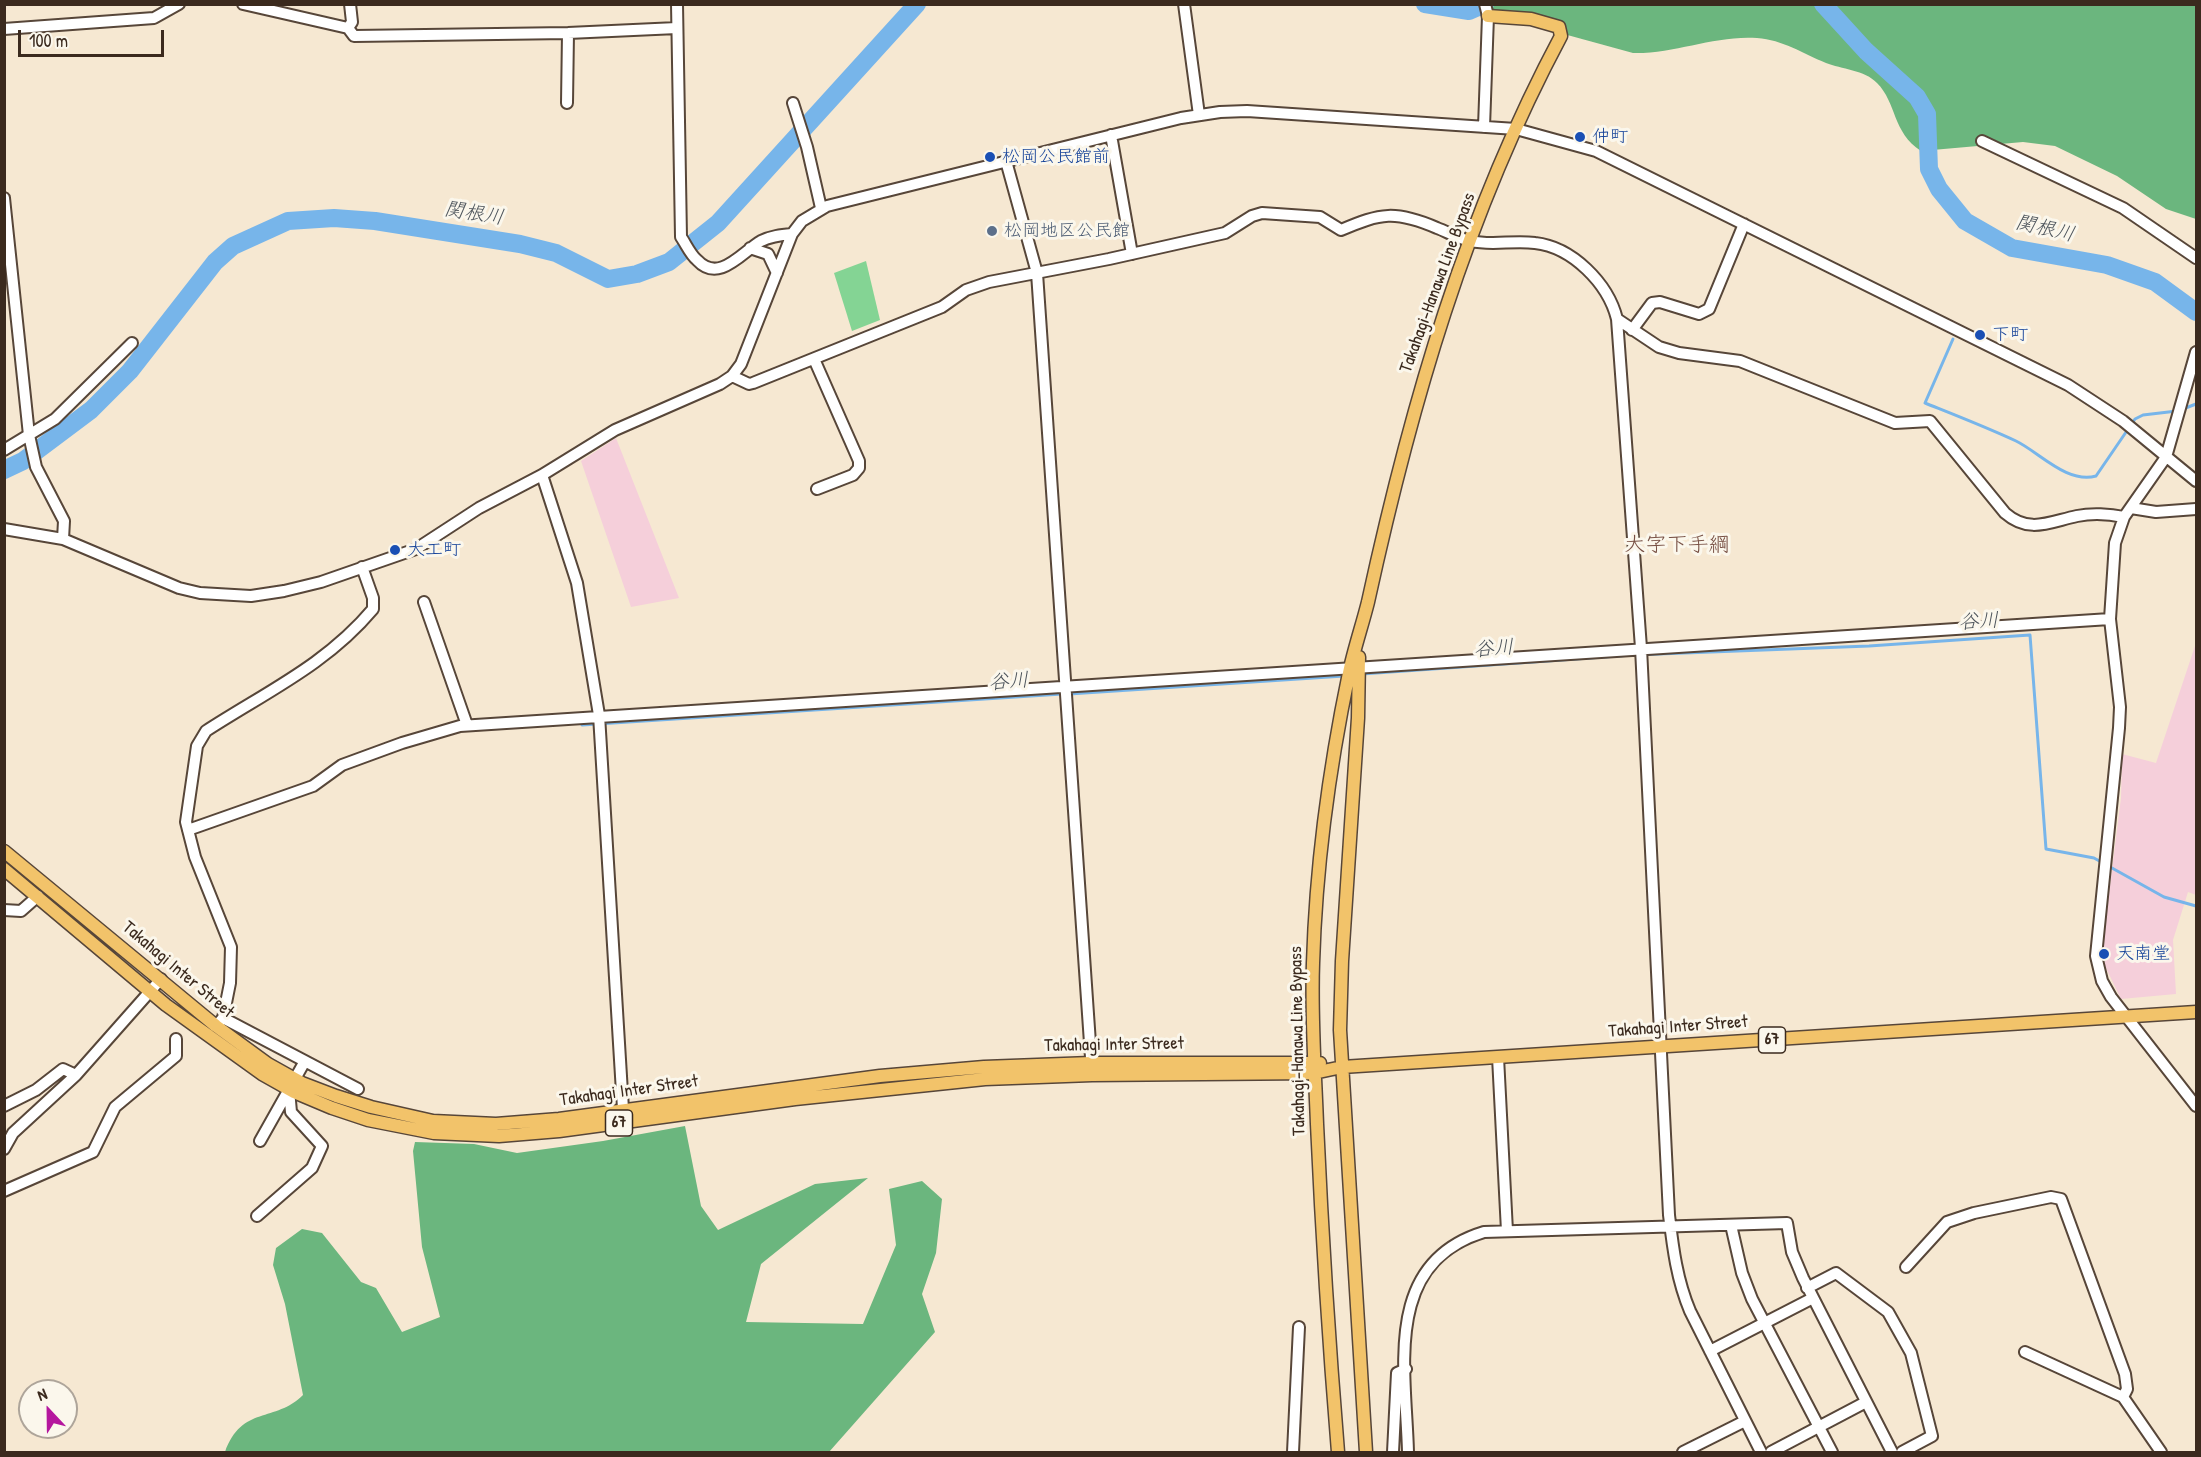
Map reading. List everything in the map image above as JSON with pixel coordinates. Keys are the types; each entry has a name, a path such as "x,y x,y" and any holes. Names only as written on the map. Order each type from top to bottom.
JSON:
{"main road":[{"name":"Takahagi-Hanawa Line Bypass","path":"1338,1452 1322,1238 1314,1067 1313,965 1322,837 1329,780 1408,429 1444,312 1469,241 1516,129 1561,31 1554,25 1487,10"},
{"name":"Takahagi-Hanawa Line Bypass","path":"1354,667 1358,718 1342,961 1342,1067 1366,1452"},
{"name":"Takahagi Inter Street","path":"4,851 161,979 220,1022 246,1049 292,1084 371,1107 445,1122 496,1124 879,1076 984,1067 1092,1069 1342,1067 2196,1012"},
{"name":"Takahagi Inter Street","path":"4,869 150,992 239,1059 292,1084 332,1108 388,1124 434,1133 500,1136 904,1087 1092,1069"}],"street":[{"path":"4,29 154,18 179,4"},
{"path":"243,4 348,28 354,36 568,33 677,28"},
{"path":"348,28 352,22 350,4"},
{"path":"676,4 681,237 697,261 710,268 720,268 730,265 750,248 774,236 792,234"},
{"path":"1184,4 1199,114"},
{"path":"1484,127 1487,10"},
{"path":"567,103 568,33"},
{"path":"793,103 822,208"},
{"path":"4,530 63,539 179,588 222,596 284,591 321,582 416,549 479,508 542,475 615,430 720,384 732,376 741,364 792,234 802,220 822,208 1199,114 1247,111 1516,129 1596,151 2068,385 2123,421 2196,481"},
{"path":"1111,135 1132,254"},
{"path":"1982,141 2123,208 2196,258"},
{"path":"1006,161 1038,273 1092,1069"},
{"path":"4,198 30,435 36,467 64,521 63,539"},
{"path":"732,376 748,384 942,308 966,290 989,282 1225,233 1252,216 1262,213 1320,217 1341,230 1379,215 1402,216 1469,241 1498,244 1532,242 1553,246 1589,272 1607,296 1617,319 1641,648 1671,1226 1682,1291 1761,1452"},
{"path":"1632,330 1652,303 1660,302 1699,314 1709,309 1744,224"},
{"path":"750,248 768,254 777,273"},
{"path":"1617,319 1659,347 1679,353 1740,361 1895,423 1930,421 2005,513 2018,523 2049,525 2079,516 2196,509"},
{"path":"4,450 55,419 132,343"},
{"path":"2196,352 2166,457 2127,512 2115,543 2110,619 2120,707 2096,956 2102,981 2125,1017 2196,1106"},
{"path":"814,359 859,461 859,468 853,475 817,489"},
{"path":"542,475 578,583 599,715 623,1109"},
{"path":"358,1089 305,1061 220,1022 230,983 231,947 205,885 186,822 197,747 206,731 333,651 363,621 373,609 373,598 362,567"},
{"path":"424,602 467,725"},
{"path":"188,830 313,786 342,765 402,743 467,725 2110,619"},
{"path":"4,910 21,911 38,896"},
{"path":"4,1149 13,1133 76,1075 161,979"},
{"path":"4,1191 93,1152 115,1107 176,1056 176,1039"},
{"path":"1498,1057 1507,1231"},
{"path":"260,1141 305,1061"},
{"path":"4,1106 36,1090 63,1069 76,1075"},
{"path":"256,1215 312,1168 322,1146 291,1112 292,1084"},
{"path":"1906,1267 1947,1222 2051,1197 2061,1199 2125,1374 2127,1389 2123,1397"},
{"path":"1408,1452 1407,1315 1415,1286 1428,1269 1452,1246 1468,1237 1484,1232 1787,1223 1792,1252 1810,1293 1892,1452"},
{"path":"1731,1225 1742,1273 1764,1322 1832,1452"},
{"path":"1710,1351 1764,1322 1810,1293 1836,1273 1888,1312 1911,1353 1932,1436 1902,1452"},
{"path":"1293,1452 1299,1327"},
{"path":"2025,1352 2123,1397 2161,1452"},
{"path":"1393,1452 1397,1373 1406,1369"},
{"path":"1771,1452 1866,1402"},
{"path":"1683,1452 1745,1421"}],"shaded area":[{"path":"616,438 679,598 631,607 581,461"},
{"path":"2196,643 2196,895 2188,892 2173,940 2176,994 2121,999 2105,966 2103,941 2121,798 2122,754 2156,763"}],"green space":[{"path":"1458,5 2196,5 2196,219 2166,209 2117,176 2055,146 2023,142 1921,151 1905,135 1888,99 1872,79 1866,75 1826,63 1775,41 1757,38 1726,39 1664,51 1633,53"},
{"path":"866,261 880,320 852,331 834,273"},
{"path":"685,1126 701,1206 718,1230 815,1184 868,1178 761,1264 746,1322 863,1324 896,1245 889,1189 922,1181 942,1199 936,1253 922,1294 935,1332 829,1452 225,1452 240,1427 260,1416 292,1404 303,1395 285,1304 273,1265 276,1248 302,1229 322,1233 361,1282 376,1288 402,1332 440,1317 422,1247 413,1151 415,1142 474,1144 517,1153"}],"waterway":[{"name":"関根川","path":"4,470 23,461 91,410 130,371 215,262 233,246 288,221 334,218 375,221 520,244 556,253 608,279 637,274 669,262 718,223 917,4"},
{"name":"関根川","path":"1425,4 1469,11 1485,4"},
{"name":"関根川","path":"1823,4 1866,51 1917,97 1927,114 1929,169 1939,189 1965,221 2012,248 2107,265 2155,282 2196,312"},
{"path":"1953,339 1925,403 2016,441 2054,466 2074,475 2096,476 2135,419 2143,415 2177,411"},
{"path":"2183,409 2196,404"},
{"name":"谷川","path":"1362,674 1632,655 1869,646 2030,635 2046,849 2094,858 2164,897 2196,906"},
{"name":"谷川","path":"1069,694 1344,676"},
{"name":"谷川","path":"582,725 1062,694"}],"place":[{"name":"仲町","path":"1580,137"},
{"name":"松岡公民館前","path":"990,157"},
{"name":"松岡地区公民館","path":"992,231"},
{"name":"下町","path":"1980,335"},
{"name":"大工町","path":"395,550"},
{"name":"天南堂","path":"2104,954"}],"district":[{"name":"大字下手綱","path":"1677,545"}]}
